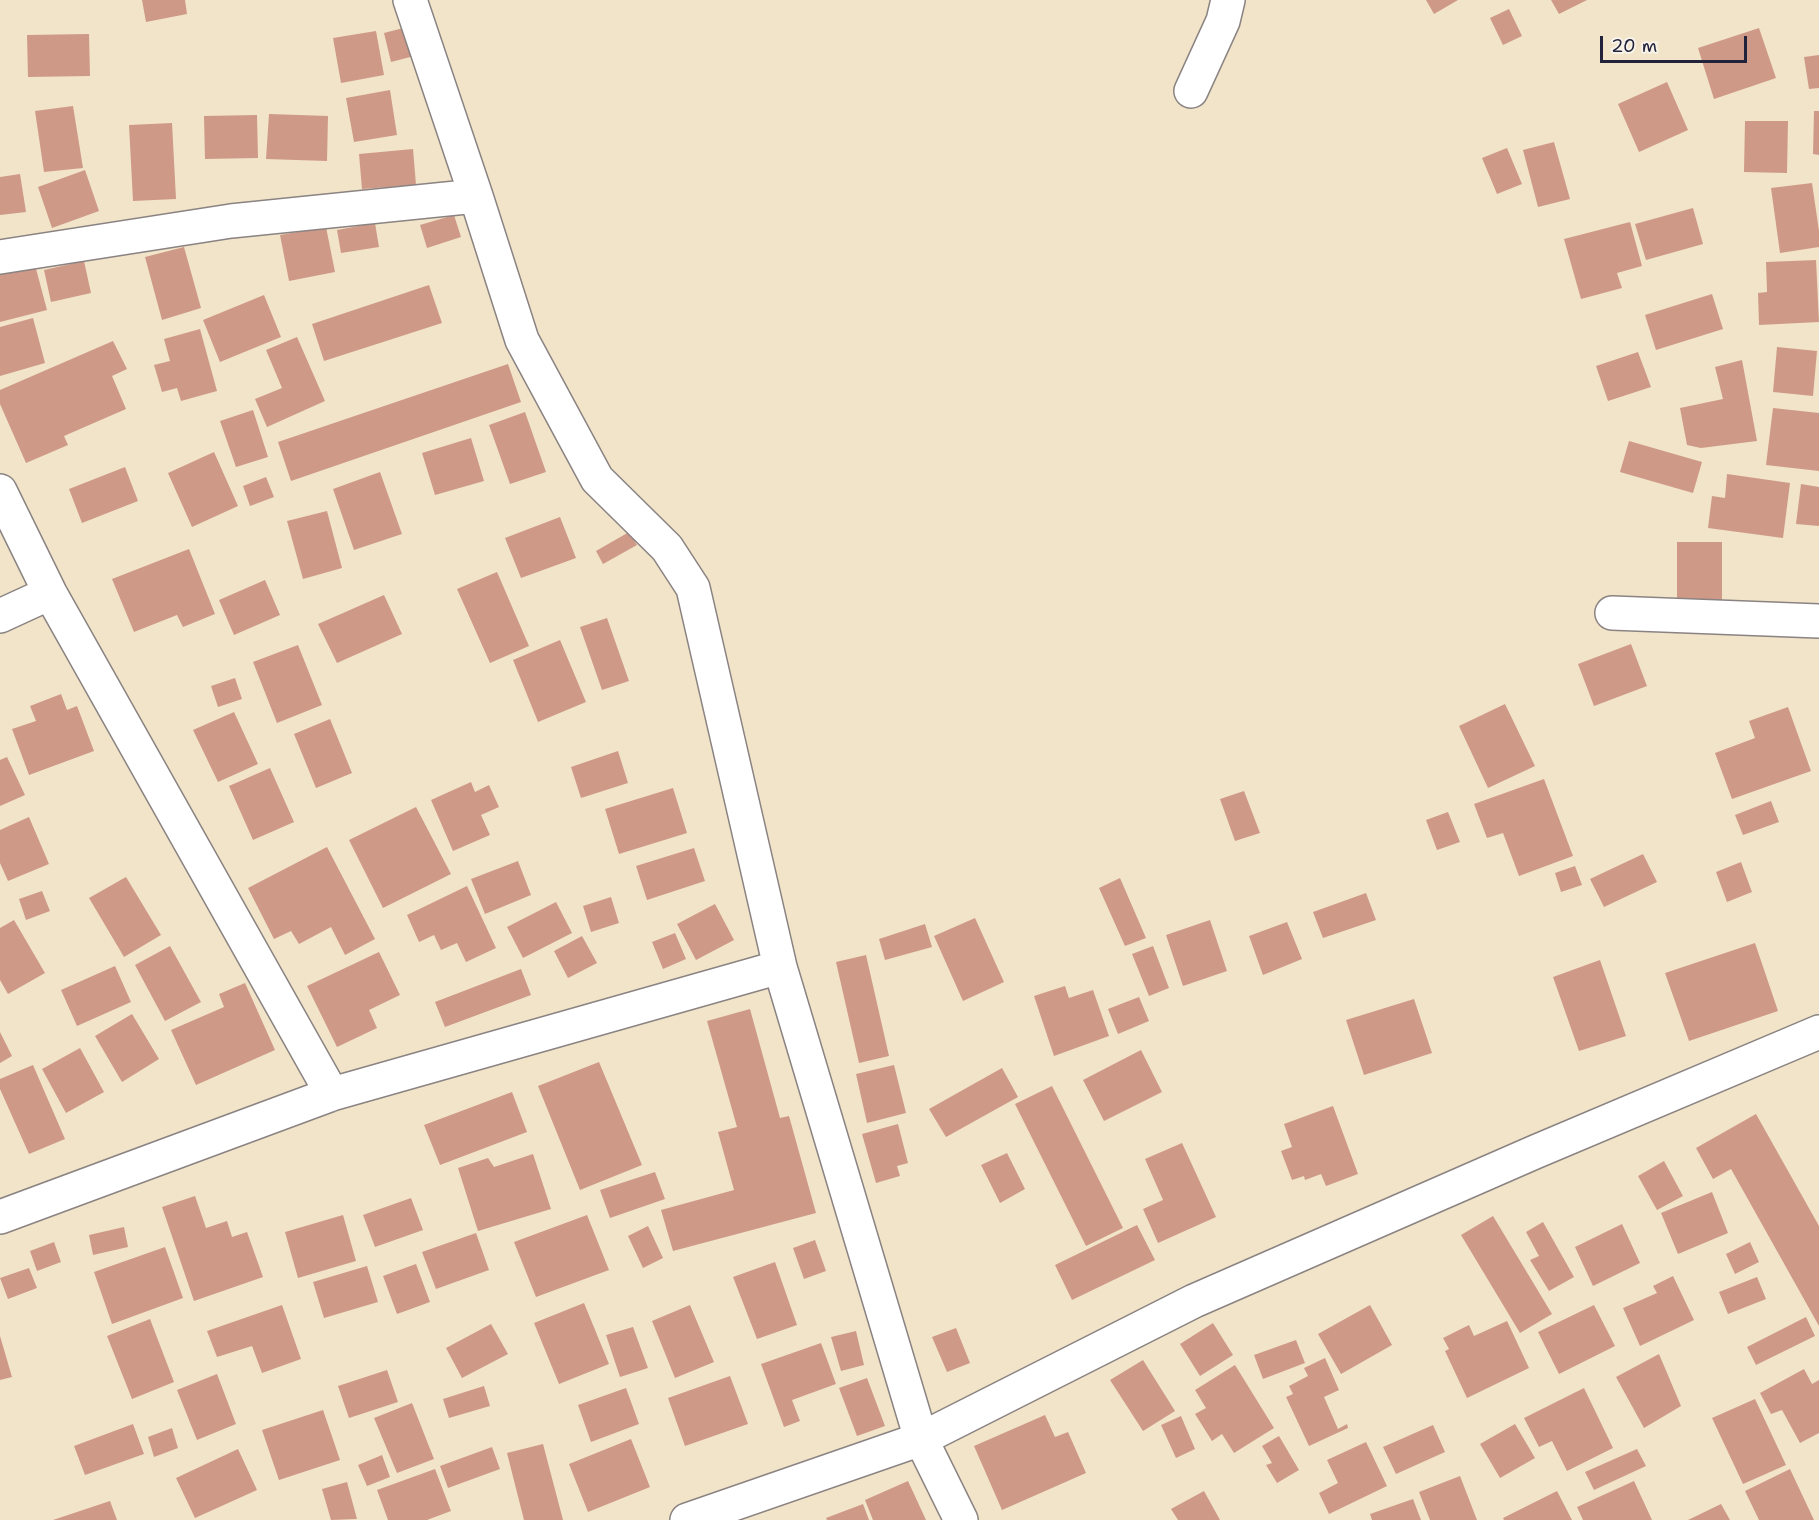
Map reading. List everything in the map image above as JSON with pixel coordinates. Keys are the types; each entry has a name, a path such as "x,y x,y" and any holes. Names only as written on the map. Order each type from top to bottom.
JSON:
{"street":[{"path":"410,0 522,340 597,479 667,548 693,588 780,967 921,1438 961,1520"},
{"path":"1191,91 1223,21 1228,0"},
{"path":"0,257 231,221 476,196"},
{"path":"0,490 50,593 332,1094"},
{"path":"0,616 50,593"},
{"path":"1612,613 1819,621"},
{"path":"0,1217 332,1094 780,967"},
{"path":"687,1520 921,1438 1194,1301 1535,1152 1819,1032"}],"building":[{"path":"142,0 185,0 187,14 146,22"},
{"path":"1426,0 1458,0 1434,14"},
{"path":"1551,0 1587,0 1559,14"},
{"path":"1509,9 1522,36 1503,45 1490,18"},
{"path":"411,26 418,55 391,62 384,33"},
{"path":"1759,28 1776,78 1714,99 1698,48"},
{"path":"376,31 384,75 341,83 333,38"},
{"path":"89,34 90,76 28,77 27,35"},
{"path":"1819,55 1819,88 1809,89 1804,57"},
{"path":"1667,82 1688,130 1639,152 1618,104"},
{"path":"390,90 397,135 354,142 346,98"},
{"path":"73,106 83,168 44,172 35,111"},
{"path":"1814,111 1819,111 1819,155 1813,154"},
{"path":"269,114 328,116 327,161 266,159"},
{"path":"257,115 258,158 205,159 204,116"},
{"path":"1745,121 1788,121 1787,173 1744,172"},
{"path":"172,123 176,199 133,201 129,125"},
{"path":"1554,142 1570,199 1538,207 1523,150"},
{"path":"1507,148 1522,184 1497,194 1482,158"},
{"path":"413,149 416,185 362,189 359,154"},
{"path":"85,170 99,211 52,228 38,187"},
{"path":"20,174 26,212 0,215 0,177"},
{"path":"1812,183 1819,247 1780,253 1771,188"},
{"path":"1693,208 1703,244 1646,260 1635,224"},
{"path":"454,215 461,237 427,248 420,225"},
{"path":"1630,222 1642,266 1617,273 1622,288 1581,299 1564,239"},
{"path":"375,223 379,247 341,253 337,230"},
{"path":"326,227 335,272 289,281 280,235"},
{"path":"184,247 201,308 162,320 145,257"},
{"path":"1816,260 1819,322 1759,325 1758,293 1767,292 1766,262"},
{"path":"84,261 91,293 51,302 44,270"},
{"path":"35,265 47,310 0,322 0,274"},
{"path":"429,285 442,323 324,361 312,324"},
{"path":"1712,294 1723,329 1656,350 1645,315"},
{"path":"264,295 281,337 220,362 203,320"},
{"path":"33,318 45,363 0,376 0,327"},
{"path":"200,329 217,391 181,401 177,388 162,392 154,365 170,361 164,339"},
{"path":"297,337 325,401 267,427 255,399 282,388 266,350"},
{"path":"113,341 127,369 112,376 126,409 64,436 68,445 26,463 0,404 0,390"},
{"path":"1777,347 1817,351 1813,396 1773,392"},
{"path":"1638,352 1651,387 1608,401 1596,366"},
{"path":"1742,360 1757,441 1701,448 1687,445 1680,408 1723,399 1715,367"},
{"path":"508,364 521,402 291,481 278,442"},
{"path":"1773,408 1819,413 1819,471 1766,465"},
{"path":"253,410 268,457 236,467 220,421"},
{"path":"525,412 546,472 510,484 489,425"},
{"path":"471,438 484,481 435,495 422,453"},
{"path":"1629,441 1702,462 1693,493 1620,472"},
{"path":"214,452 238,506 192,527 168,473"},
{"path":"125,467 138,501 82,523 69,489"},
{"path":"380,472 402,534 354,550 333,489"},
{"path":"1727,474 1790,483 1783,538 1708,528 1712,496 1725,498"},
{"path":"266,477 274,497 250,506 243,486"},
{"path":"1801,484 1819,487 1819,526 1796,524"},
{"path":"327,511 342,568 303,579 287,521"},
{"path":"560,517 576,558 521,578 505,538"},
{"path":"629,532 637,545 603,564 596,551"},
{"path":"1677,542 1722,542 1722,606 1677,606"},
{"path":"189,549 215,614 183,627 177,615 134,632 112,579"},
{"path":"497,572 529,646 490,663 457,589"},
{"path":"265,580 280,615 234,635 219,600"},
{"path":"384,595 402,634 337,663 318,624"},
{"path":"607,618 629,681 602,690 580,627"},
{"path":"560,640 586,702 538,722 513,660"},
{"path":"1631,644 1647,686 1594,706 1578,664"},
{"path":"298,645 322,705 277,723 253,662"},
{"path":"235,678 242,699 218,707 211,686"},
{"path":"61,694 67,710 77,706 94,751 29,775 12,729 36,721 30,706"},
{"path":"1505,704 1535,766 1488,788 1459,726"},
{"path":"1788,707 1811,771 1732,799 1715,753 1755,738 1749,721"},
{"path":"234,712 258,764 218,782 193,730"},
{"path":"330,719 352,773 316,788 294,734"},
{"path":"618,751 628,783 581,798 571,767"},
{"path":"7,757 25,795 0,806 0,760"},
{"path":"270,768 294,822 253,840 229,786"},
{"path":"1544,779 1573,856 1519,876 1503,833 1487,838 1474,804"},
{"path":"471,782 475,792 489,785 499,807 481,815 490,835 453,851 431,800"},
{"path":"673,788 687,833 619,854 605,809"},
{"path":"1244,791 1260,833 1235,841 1220,799"},
{"path":"1771,801 1779,822 1743,835 1735,815"},
{"path":"416,807 451,874 383,908 349,840"},
{"path":"1448,812 1460,842 1437,850 1426,820"},
{"path":"29,817 49,864 8,881 0,863 0,830"},
{"path":"327,847 375,939 345,955 331,927 299,944 291,931 274,939 248,888"},
{"path":"694,848 705,881 647,900 636,866"},
{"path":"1643,854 1657,882 1604,907 1590,879"},
{"path":"518,861 531,895 485,914 471,879"},
{"path":"1741,862 1752,892 1727,902 1716,872"},
{"path":"1575,866 1582,885 1561,892 1555,873"},
{"path":"126,877 161,935 124,957 89,898"},
{"path":"1120,878 1146,938 1125,946 1099,888"},
{"path":"467,886 496,948 466,962 457,943 441,950 434,935 419,942 407,915"},
{"path":"42,891 50,911 26,920 19,899"},
{"path":"1366,893 1376,920 1323,938 1313,912"},
{"path":"611,897 619,923 591,932 583,906"},
{"path":"556,902 572,933 523,958 507,927"},
{"path":"715,904 734,940 696,960 677,924"},
{"path":"975,918 1004,982 963,1001 934,936"},
{"path":"14,920 45,973 8,994 0,980 0,928"},
{"path":"1210,920 1227,971 1183,986 1166,935"},
{"path":"1287,922 1302,959 1263,975 1249,936"},
{"path":"925,924 932,947 885,960 879,939"},
{"path":"675,933 686,959 663,969 652,942"},
{"path":"582,936 597,963 568,978 554,951"},
{"path":"1755,943 1778,1011 1689,1041 1665,973"},
{"path":"170,946 201,1002 165,1021 135,965"},
{"path":"1153,946 1169,988 1149,996 1132,954"},
{"path":"379,952 400,995 369,1010 377,1028 337,1047 307,986"},
{"path":"866,955 889,1056 859,1063 836,962"},
{"path":"1600,960 1626,1036 1579,1051 1553,977"},
{"path":"115,966 131,1002 77,1026 61,990"},
{"path":"521,969 531,995 445,1027 435,1002"},
{"path":"245,983 275,1050 196,1085 171,1030 224,1007 219,994"},
{"path":"1065,986 1069,998 1093,990 1109,1036 1054,1056 1034,996"},
{"path":"1139,997 1149,1021 1118,1034 1108,1009"},
{"path":"1414,999 1432,1053 1364,1075 1346,1020"},
{"path":"750,1009 780,1118 789,1116 816,1213 673,1251 661,1210 734,1190 718,1132 737,1127 707,1021"},
{"path":"132,1014 159,1059 122,1082 95,1036"},
{"path":"0,1032 12,1056 0,1063"},
{"path":"80,1048 104,1092 66,1113 42,1069"},
{"path":"1141,1050 1162,1092 1104,1121 1083,1080"},
{"path":"599,1062 642,1165 580,1190 538,1086"},
{"path":"33,1065 65,1139 29,1154 0,1089 0,1079"},
{"path":"894,1065 906,1113 867,1123 856,1074"},
{"path":"1002,1068 1018,1097 946,1137 929,1109"},
{"path":"1052,1086 1123,1228 1086,1246 1015,1104"},
{"path":"512,1092 527,1132 440,1165 424,1125"},
{"path":"1333,1106 1358,1174 1326,1186 1321,1174 1305,1180 1304,1176 1292,1180 1281,1151 1292,1147 1284,1124"},
{"path":"1756,1114 1819,1226 1819,1326 1731,1169 1713,1179 1696,1148"},
{"path":"898,1124 908,1163 897,1166 900,1176 876,1183 862,1134"},
{"path":"1182,1143 1216,1217 1158,1243 1143,1209 1163,1200 1145,1159"},
{"path":"1007,1153 1025,1189 1000,1203 981,1165"},
{"path":"533,1154 551,1209 478,1231 458,1168 488,1158 494,1167"},
{"path":"1664,1161 1683,1196 1657,1210 1638,1176"},
{"path":"655,1172 665,1199 610,1218 600,1190"},
{"path":"1712,1192 1728,1233 1678,1254 1661,1213"},
{"path":"195,1196 206,1228 227,1221 232,1237 247,1232 263,1277 194,1301 162,1207"},
{"path":"411,1198 423,1230 375,1247 363,1215"},
{"path":"343,1215 356,1261 298,1278 285,1232"},
{"path":"587,1215 609,1270 536,1297 514,1242"},
{"path":"1493,1216 1552,1314 1520,1333 1461,1235"},
{"path":"1543,1222 1574,1277 1549,1291 1530,1260 1539,1256 1526,1232"},
{"path":"1622,1224 1640,1263 1593,1286 1575,1247"},
{"path":"1137,1225 1155,1260 1072,1300 1055,1265"},
{"path":"648,1226 663,1258 643,1268 628,1236"},
{"path":"124,1227 128,1247 93,1255 89,1235"},
{"path":"476,1233 489,1270 436,1289 422,1252"},
{"path":"815,1240 826,1271 804,1279 793,1248"},
{"path":"54,1242 61,1262 37,1271 30,1251"},
{"path":"1750,1242 1759,1262 1735,1274 1726,1254"},
{"path":"165,1247 183,1298 112,1324 94,1272"},
{"path":"775,1262 797,1325 757,1339 733,1277"},
{"path":"416,1264 430,1302 397,1314 383,1276"},
{"path":"367,1266 378,1302 324,1318 313,1282"},
{"path":"29,1268 37,1288 8,1299 0,1278"},
{"path":"1673,1276 1694,1320 1640,1346 1623,1308 1657,1293 1653,1286"},
{"path":"1757,1277 1766,1299 1728,1314 1719,1292"},
{"path":"584,1303 609,1364 559,1384 534,1323"},
{"path":"282,1305 301,1359 262,1373 252,1346 217,1357 207,1331"},
{"path":"690,1305 714,1362 675,1378 652,1321"},
{"path":"1370,1305 1392,1345 1341,1374 1318,1334"},
{"path":"1594,1305 1615,1346 1559,1374 1538,1332"},
{"path":"1806,1317 1815,1336 1756,1365 1747,1347"},
{"path":"150,1319 174,1382 132,1399 107,1336"},
{"path":"1507,1321 1529,1368 1467,1398 1445,1351 1449,1349 1443,1338 1469,1325 1474,1336"},
{"path":"1213,1323 1233,1355 1200,1376 1180,1344"},
{"path":"491,1324 508,1354 462,1378 446,1348"},
{"path":"633,1327 648,1368 620,1377 606,1335"},
{"path":"956,1328 970,1363 947,1372 932,1337"},
{"path":"856,1331 864,1365 841,1371 831,1337"},
{"path":"0,1336 12,1377 0,1380"},
{"path":"1296,1340 1305,1363 1263,1379 1254,1355"},
{"path":"821,1343 836,1384 792,1400 800,1421 784,1427 761,1364"},
{"path":"1659,1354 1681,1406 1644,1428 1616,1377"},
{"path":"1325,1358 1339,1390 1324,1397 1338,1429 1347,1424 1348,1428 1309,1446 1286,1397 1293,1394 1289,1386 1308,1376 1304,1368"},
{"path":"1143,1360 1175,1411 1143,1431 1110,1380"},
{"path":"1235,1365 1274,1428 1234,1453 1222,1434 1212,1441 1195,1414 1206,1408 1195,1390"},
{"path":"1804,1369 1812,1384 1819,1380 1819,1433 1800,1443 1782,1410 1771,1414 1760,1393"},
{"path":"387,1370 398,1402 349,1418 338,1386"},
{"path":"217,1374 236,1424 197,1440 177,1390"},
{"path":"730,1376 748,1424 685,1446 668,1398"},
{"path":"867,1378 885,1426 857,1436 839,1388"},
{"path":"484,1386 490,1406 449,1418 443,1399"},
{"path":"626,1388 639,1424 591,1442 578,1405"},
{"path":"1584,1388 1613,1448 1567,1471 1552,1441 1539,1447 1524,1418"},
{"path":"1755,1399 1786,1465 1743,1484 1712,1418"},
{"path":"412,1403 434,1459 397,1473 374,1418"},
{"path":"323,1410 340,1460 279,1480 262,1430"},
{"path":"1045,1415 1055,1437 1068,1432 1086,1473 1002,1510 974,1446"},
{"path":"1181,1416 1195,1449 1176,1458 1161,1425"},
{"path":"133,1424 144,1454 85,1475 74,1446"},
{"path":"1515,1424 1535,1458 1500,1478 1480,1444"},
{"path":"1433,1425 1445,1452 1396,1474 1383,1447"},
{"path":"172,1428 178,1448 154,1457 148,1437"},
{"path":"1279,1436 1299,1470 1277,1483 1266,1465 1272,1463 1262,1446"},
{"path":"631,1439 650,1487 588,1512 569,1464"},
{"path":"1366,1442 1387,1486 1329,1514 1319,1493 1338,1483 1327,1460"},
{"path":"543,1444 563,1520 524,1520 507,1453"},
{"path":"492,1447 500,1469 448,1488 440,1466"},
{"path":"238,1449 257,1490 195,1518 176,1478"},
{"path":"1637,1449 1646,1466 1594,1490 1585,1472"},
{"path":"382,1455 390,1477 367,1486 358,1465"},
{"path":"435,1469 451,1511 427,1520 388,1520 377,1490"},
{"path":"1790,1469 1814,1520 1759,1520 1745,1491"},
{"path":"1460,1476 1477,1520 1430,1520 1419,1492"},
{"path":"908,1481 926,1520 873,1520 865,1500"},
{"path":"1634,1481 1652,1520 1583,1520 1577,1507"},
{"path":"347,1482 357,1519 331,1520 322,1489"},
{"path":"1204,1491 1220,1520 1178,1520 1171,1509"},
{"path":"1557,1491 1572,1520 1504,1520 1503,1518"},
{"path":"1413,1499 1421,1520 1372,1520 1370,1514"},
{"path":"110,1501 117,1520 53,1520"},
{"path":"863,1504 869,1520 827,1520 826,1518"},
{"path":"1721,1504 1730,1520 1688,1520"}]}
